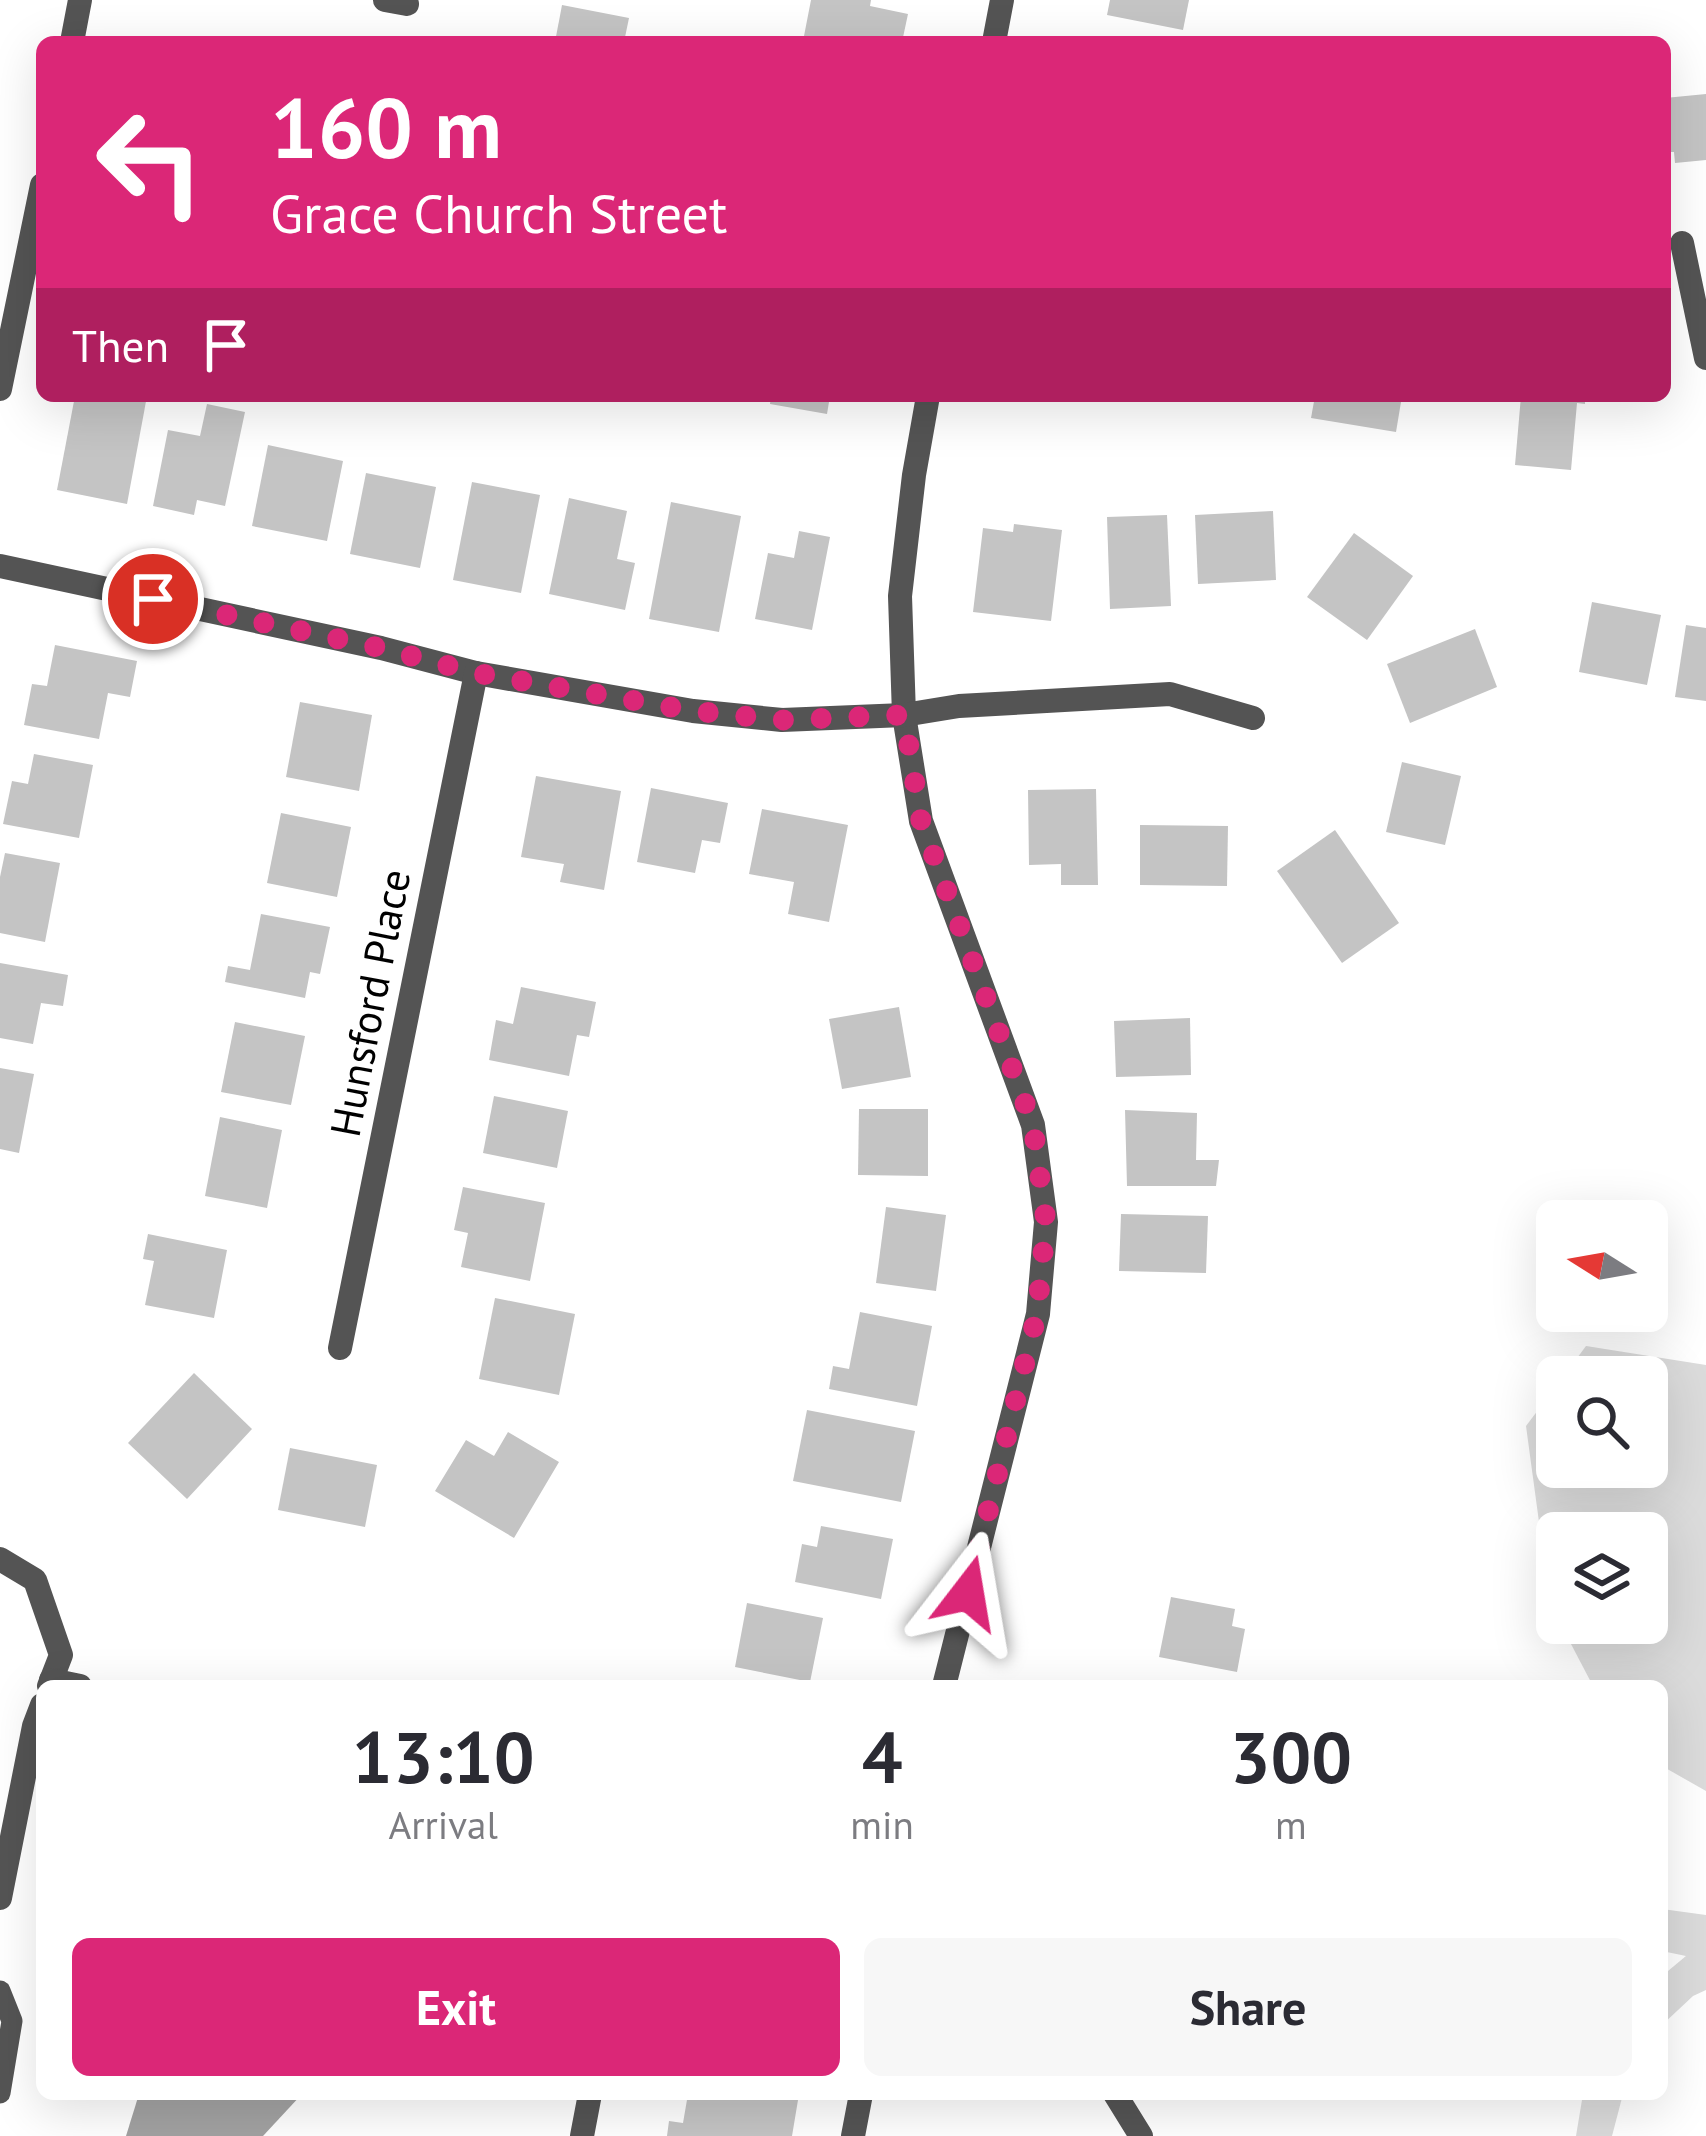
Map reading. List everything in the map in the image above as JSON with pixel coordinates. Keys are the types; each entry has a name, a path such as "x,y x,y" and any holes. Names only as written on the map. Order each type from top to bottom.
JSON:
{"street":[{"path":"73,36 80,0"},
{"path":"995,36 1002,0"},
{"path":"0,388 36,214"},
{"path":"1684,241 1706,358"},
{"path":"927,402 900,596 904,715 921,821 1033,1125 1046,1222 1037,1314 946,1680"},
{"path":"0,566 476,673 693,711 782,720 1170,694 1253,718"},
{"name":"Hunsford Place","path":"340,1348 476,673"},
{"path":"0,1559 35,1580 61,1654 51,1680"},
{"path":"0,1898 36,1721"},
{"path":"582,2136 589,2100"},
{"path":"853,2136 860,2100"},
{"path":"1119,2100 1141,2136"}],"lane":[{"path":"0,1991 12,2021 0,2093"}],"shaded area":[{"path":"1586,1346 1649,1356 1579,1356"},
{"path":"1668,1359 1706,1365 1706,1791 1668,1769 1668,1680 1590,1680 1571,1644 1668,1644 1668,1512 1538,1512 1526,1426 1536,1413 1536,1488 1668,1488"},
{"path":"1668,1910 1706,1915 1706,1990 1668,2019 1668,1971 1686,1956 1668,1952"},
{"path":"137,2100 296,2100 263,2136 126,2136"},
{"path":"1582,2100 1621,2100 1612,2136 1576,2136"}],"building":[{"path":"811,0 871,0 870,6 908,14 903,36 804,36"},
{"path":"1110,0 1189,0 1183,30 1107,15"},
{"path":"562,5 629,18 625,36 556,36"},
{"path":"1706,94 1706,160 1675,163 1671,97"},
{"path":"74,402 146,402 127,504 57,490"},
{"path":"770,402 829,402 827,414"},
{"path":"1314,402 1401,402 1396,432 1311,418"},
{"path":"1520,402 1585,402 1577,403 1571,470 1515,465"},
{"path":"207,404 245,412 225,506 197,500 194,515 153,506 168,430 200,436"},
{"path":"268,445 343,461 327,541 252,526"},
{"path":"366,473 436,487 420,568 350,554"},
{"path":"472,482 540,495 521,593 453,580"},
{"path":"569,498 627,511 617,559 635,563 625,610 549,594"},
{"path":"671,502 741,516 719,632 649,619"},
{"path":"1273,511 1276,580 1198,584 1195,515"},
{"path":"1167,515 1171,606 1110,609 1107,517"},
{"path":"1014,524 1062,530 1051,621 973,612 983,528 1013,532"},
{"path":"799,531 830,537 812,630 755,619 768,553 794,558"},
{"path":"1354,533 1413,576 1367,640 1307,597"},
{"path":"1592,602 1661,615 1647,685 1579,672"},
{"path":"1686,625 1706,628 1706,701 1675,697"},
{"path":"1475,629 1497,687 1410,723 1387,664"},
{"path":"55,645 137,661 130,697 108,693 99,739 24,725 32,684 47,686"},
{"path":"300,702 372,715 359,791 286,777"},
{"path":"34,754 93,765 79,838 3,824 12,781 28,784"},
{"path":"1402,762 1461,776 1445,845 1386,832"},
{"path":"536,776 621,791 604,890 560,882 564,864 521,857"},
{"path":"651,788 728,803 720,843 702,840 695,873 637,862"},
{"path":"1096,789 1098,885 1061,885 1061,864 1029,865 1028,790"},
{"path":"762,809 848,825 829,922 788,914 794,882 749,874"},
{"path":"281,813 351,827 337,897 267,883"},
{"path":"1140,825 1228,826 1227,886 1140,885"},
{"path":"1335,830 1399,923 1342,963 1277,871"},
{"path":"5,853 60,863 45,942 0,933"},
{"path":"261,914 330,927 320,974 310,972 305,998 225,982 228,966 250,970"},
{"path":"0,963 68,975 63,1006 41,1003 33,1044 0,1038"},
{"path":"521,987 596,1002 589,1037 577,1035 569,1076 489,1060 496,1020 513,1024"},
{"path":"899,1007 911,1077 842,1089 829,1019"},
{"path":"1190,1018 1191,1075 1116,1077 1114,1021"},
{"path":"235,1022 305,1036 291,1105 221,1092"},
{"path":"0,1068 34,1074 19,1153 0,1149"},
{"path":"494,1096 568,1111 557,1168 483,1153"},
{"path":"859,1109 928,1109 928,1176 858,1175"},
{"path":"1125,1110 1197,1113 1196,1160 1219,1160 1216,1186 1127,1186"},
{"path":"220,1117 282,1130 267,1208 205,1196"},
{"path":"463,1187 545,1203 530,1281 461,1267 468,1233 454,1230"},
{"path":"886,1207 946,1215 936,1291 876,1283"},
{"path":"1121,1214 1208,1216 1206,1273 1119,1271"},
{"path":"148,1234 227,1250 214,1318 145,1305 154,1261 143,1259"},
{"path":"495,1298 575,1314 559,1395 479,1379"},
{"path":"860,1312 932,1326 917,1406 829,1389 833,1366 849,1369"},
{"path":"194,1373 252,1429 187,1499 128,1443"},
{"path":"807,1410 915,1431 901,1502 793,1481"},
{"path":"508,1432 559,1462 514,1538 435,1491 466,1440 494,1456"},
{"path":"290,1448 377,1465 365,1527 278,1510"},
{"path":"821,1526 893,1539 881,1599 795,1582 802,1544 817,1547"},
{"path":"1171,1597 1235,1609 1232,1626 1245,1629 1237,1672 1159,1657"},
{"path":"747,1603 823,1618 810,1680 735,1667"},
{"path":"687,2100 798,2100 792,2136 667,2136 669,2121 683,2123"}],"route":[{"path":"153,599 476,673 693,711 782,720 904,715 921,821 1033,1125 1046,1222 1037,1314 968,1593"}]}
